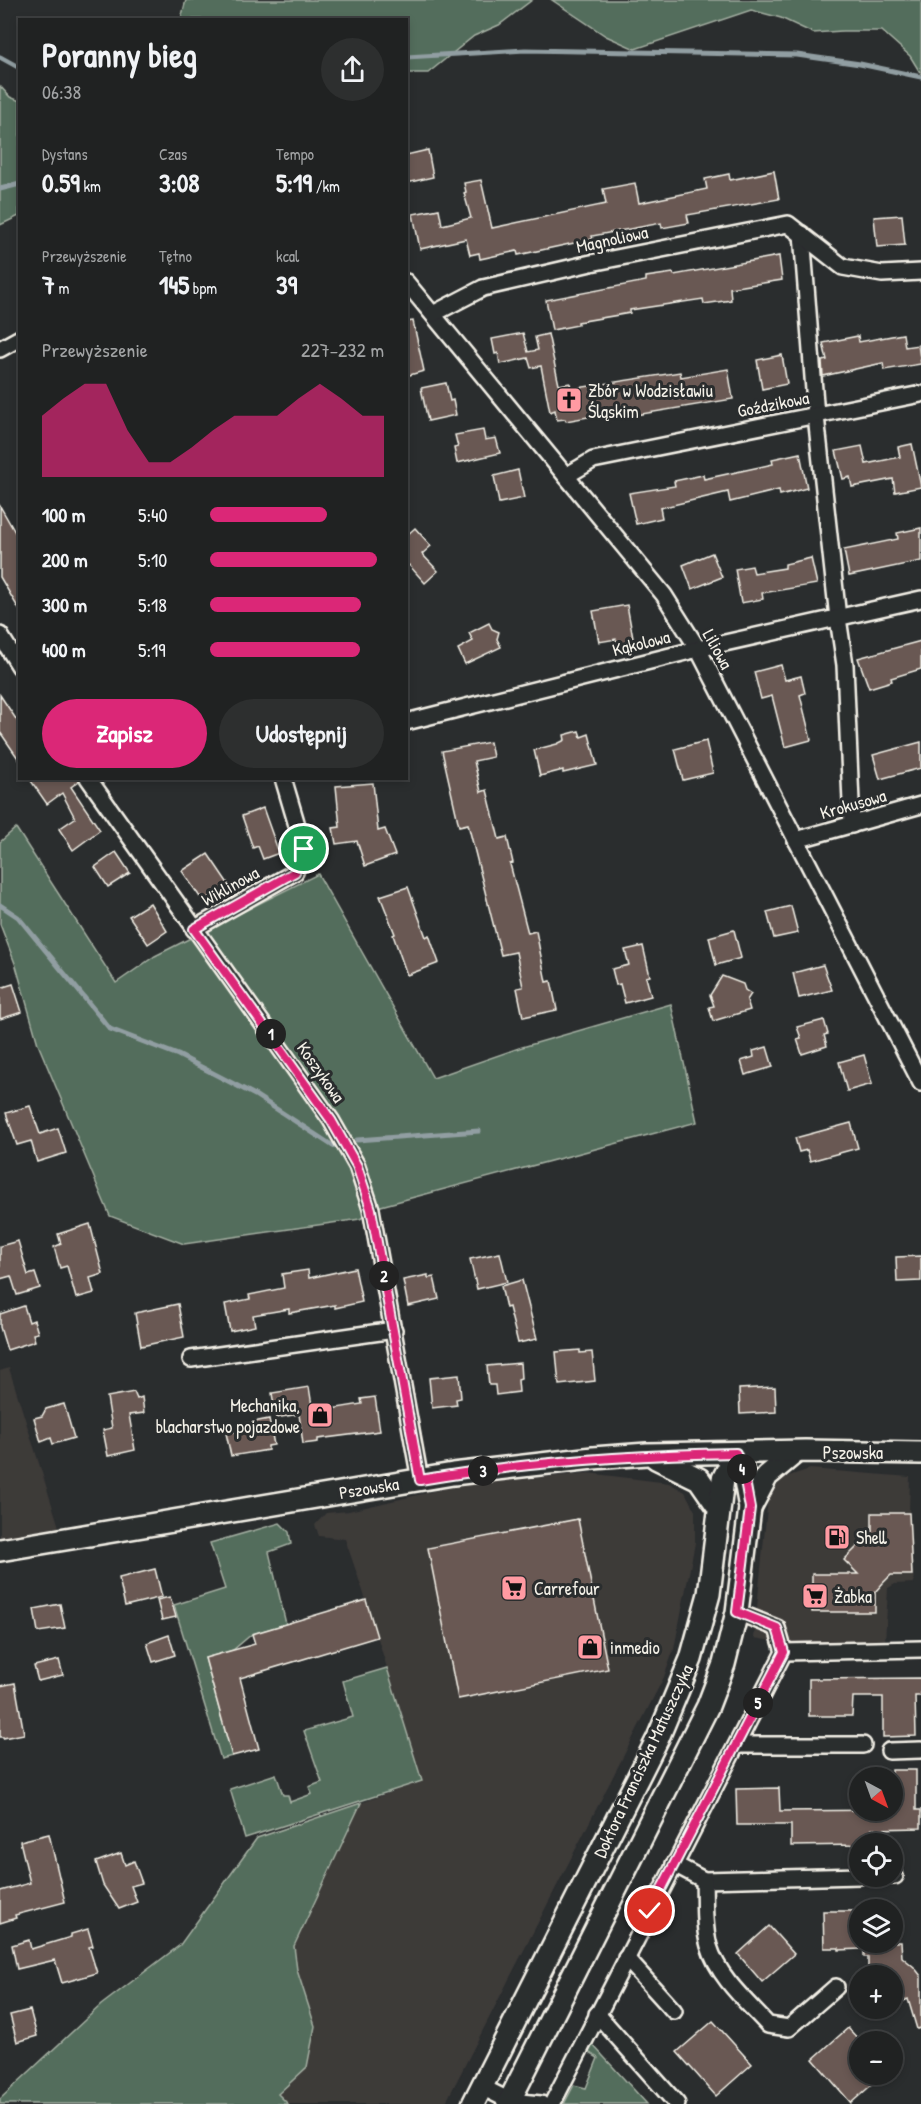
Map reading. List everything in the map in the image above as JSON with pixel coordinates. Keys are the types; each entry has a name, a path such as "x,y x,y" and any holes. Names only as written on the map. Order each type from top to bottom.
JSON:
{"main road":[{"path":"750,1508 767,1476 796,1452"},
{"name":"Pszowska","path":"0,1550 420,1480 592,1458 646,1454 921,1452"},
{"name":"Doktora Franciszka Matuszczyka","path":"478,2095 658,1738 691,1659 709,1594 723,1479 736,1453"},
{"name":"Doktora Franciszka Matuszczyka","path":"509,2103 708,1706 724,1664 737,1612 750,1508 744,1475 736,1453"},
{"path":"646,1454 680,1468 699,1479 719,1508"}],"street":[{"name":"Magnoliowa","path":"433,314 483,288 591,263 788,224 802,234"},
{"path":"802,234 843,267 882,274 921,272"},
{"path":"802,234 816,416 845,665 852,825"},
{"name":"Liliowa","path":"408,284 664,595 698,649 891,1027 917,1065 921,1083"},
{"path":"0,349 18,339"},
{"name":"Goździkowa","path":"566,476 593,460 921,394"},
{"name":"Kąkolowa","path":"408,722 698,649 921,599"},
{"path":"0,635 18,664"},
{"name":"Koszykowa","path":"89,780 325,1111 357,1166 371,1209 420,1480"},
{"name":"Wiklinowa","path":"194,929 295,872 304,849 284,780"},
{"name":"Krokusowa","path":"796,840 921,805"},
{"path":"191,1359 394,1330"},
{"path":"552,2104 784,1652 777,1628 737,1612"},
{"path":"784,1652 921,1649"},
{"path":"737,1745 863,1744"},
{"path":"889,1751 921,1750"},
{"path":"674,1864 704,1880 849,1876"},
{"path":"704,1880 705,1924 709,1947 720,1971 768,2025 789,2028 836,1987"},
{"path":"626,1958 674,2011"},
{"path":"597,2014 677,2104"},
{"path":"478,2095 509,2103 541,2104"}],"shaded area":[{"path":"9,1368 59,1527 0,1538 0,1371"},
{"path":"810,1469 910,1477 909,1513 914,1583 895,1584 888,1588 885,1643 804,1646 754,1638 768,1498 783,1478"},
{"path":"588,1473 669,1483 685,1492 695,1511 695,1543 674,1649 664,1677 445,2104 283,2104 275,2098 307,2067 315,2026 297,1970 294,1946 361,1803 422,1781 345,1539 319,1536 315,1525 326,1513 349,1511 460,1485"}],"green space":[{"path":"186,0 532,0 499,25 474,36 428,73 408,73 408,18 181,18"},
{"path":"552,0 921,0 921,74 910,56 882,31 813,33 781,18 751,10 635,49 606,36"},
{"path":"0,86 10,97 18,100 18,216 0,225"},
{"path":"16,828 116,983 155,956 318,874 433,1078 519,1048 671,1004 697,1122 381,1206 360,1219 184,1244 110,1216 38,1044 16,966 0,924 0,842"},
{"path":"280,1523 289,1532 291,1544 269,1552 286,1624 252,1634 233,1650 205,1658 232,1756 221,1759 174,1605 225,1589 210,1543"},
{"path":"387,1668 422,1781 245,1838 230,1789 276,1774 283,1795 288,1795 290,1802 312,1794 309,1787 322,1782 304,1731 353,1717 343,1681"},
{"path":"361,1803 294,1946 297,1970 315,2026 307,2067 278,2094 288,2104 0,2104 0,2099 101,2005 180,1945 257,1838"},
{"path":"592,2044 647,2104 564,2104 574,2085 586,2088 598,2058 588,2052"}],"building":[{"path":"428,150 433,177 408,183 408,155"},
{"path":"774,171 779,199 687,215 689,223 662,228 661,223 592,236 593,239 518,255 517,251 480,259 479,253 470,255 466,239 420,249 413,214 439,209 442,225 471,218 464,193 466,192 464,183 481,180 492,228 606,204 603,189 635,183 639,203 707,189 705,179 729,174 730,180"},
{"path":"902,215 905,245 877,247 874,217"},
{"path":"779,256 782,280 730,288 731,300 704,304 703,299 630,310 630,313 578,322 578,325 552,330 546,300 646,281 646,277 673,273 674,275"},
{"path":"413,321 424,371 408,375 408,322"},
{"path":"523,333 528,352 538,350 535,337 548,334 559,385 570,383 571,389 680,372 681,377 728,369 733,399 630,416 629,413 611,416 610,413 566,421 565,419 557,420 555,410 550,412 541,366 531,368 528,358 500,364 498,353 495,354 492,339"},
{"path":"903,334 905,347 918,345 921,364 884,370 883,363 823,376 822,361 827,360 823,343 858,336 859,342"},
{"path":"782,355 787,384 762,389 757,360"},
{"path":"446,383 456,415 428,421 421,388"},
{"path":"483,430 485,440 496,438 500,453 457,463 454,448 458,447 455,435"},
{"path":"912,444 921,487 895,492 893,479 852,487 850,477 843,479 836,451 862,446 866,464 900,457 898,447"},
{"path":"800,453 807,488 780,495 779,490 730,502 728,492 660,508 662,518 636,524 629,493 675,486 674,481 703,475 704,479 773,464 772,459"},
{"path":"518,470 524,498 499,503 494,476"},
{"path":"0,506 18,538 18,608 0,577"},
{"path":"415,528 431,546 422,554 438,571 425,583 408,566 408,534"},
{"path":"921,528 921,561 849,576 844,550 898,539 897,533"},
{"path":"712,553 722,577 692,589 683,565"},
{"path":"811,558 817,584 762,593 763,599 741,603 735,569 752,566 754,573 785,568 785,564"},
{"path":"627,605 634,644 618,647 616,639 599,642 593,611"},
{"path":"489,623 492,629 499,632 497,639 501,647 465,664 458,649 473,641 469,633"},
{"path":"921,641 921,669 891,678 892,681 869,688 858,658"},
{"path":"781,665 785,680 801,676 805,693 800,695 811,740 785,747 772,696 761,699 754,672"},
{"path":"0,695 18,722 18,758 0,732"},
{"path":"579,731 581,737 589,734 597,765 540,776 534,750 557,744 565,740 564,735"},
{"path":"706,741 713,773 683,780 675,749"},
{"path":"490,742 493,757 474,761 481,792 487,790 499,839 507,837 513,863 510,864 528,933 536,931 546,982 551,981 557,1010 523,1017 517,988 523,987 516,952 501,955 468,824 459,826 442,751"},
{"path":"921,742 921,768 880,779 873,755"},
{"path":"30,780 79,780 71,787 100,830 73,850 59,829 75,818 62,793 47,804"},
{"path":"373,783 378,831 385,829 395,855 365,866 357,841 336,844 333,828 340,827 336,786"},
{"path":"263,808 279,853 263,859 258,846 253,848 242,816"},
{"path":"116,852 130,873 108,887 95,867"},
{"path":"208,854 229,885 205,900 202,896 200,897 182,871"},
{"path":"408,887 426,937 429,935 439,963 407,975 393,935 395,934 380,896"},
{"path":"150,903 167,931 148,944 129,916"},
{"path":"791,906 798,933 774,938 767,912"},
{"path":"734,930 741,958 716,965 709,937"},
{"path":"643,946 650,976 646,977 651,996 625,1003 620,984 616,985 612,969 629,965 625,950"},
{"path":"823,965 832,990 799,998 793,973"},
{"path":"722,976 743,984 745,990 751,994 747,1000 750,1010 713,1021 709,1007 714,1006 710,995"},
{"path":"13,984 22,1012 0,1019 0,988"},
{"path":"824,1020 828,1034 824,1035 827,1046 802,1054 797,1039 801,1038 797,1027"},
{"path":"767,1047 773,1067 745,1075 741,1061 754,1057 753,1051"},
{"path":"864,1055 872,1084 847,1091 839,1062"},
{"path":"30,1106 40,1134 58,1128 66,1153 37,1162 31,1141 17,1145 6,1113"},
{"path":"851,1123 858,1148 810,1161 807,1150 799,1152 795,1138"},
{"path":"90,1224 103,1274 90,1278 94,1293 76,1298 67,1266 60,1268 54,1247 61,1244 58,1234"},
{"path":"18,1241 28,1275 35,1273 40,1288 17,1295 11,1276 0,1279 0,1246"},
{"path":"500,1253 507,1282 477,1289 470,1259"},
{"path":"921,1256 921,1281 897,1282 896,1257"},
{"path":"355,1268 362,1302 335,1308 335,1305 289,1313 289,1309 253,1315 255,1326 230,1331 225,1304 250,1299 249,1295 284,1288 282,1274 308,1270 309,1278"},
{"path":"428,1275 428,1278 434,1277 439,1299 408,1306 403,1280"},
{"path":"522,1280 537,1339 518,1343 501,1286"},
{"path":"178,1304 184,1337 141,1346 135,1313"},
{"path":"24,1306 29,1322 34,1320 38,1333 33,1334 35,1341 7,1350 0,1327 0,1314"},
{"path":"580,1350 580,1353 592,1352 595,1381 559,1385 556,1352"},
{"path":"520,1363 519,1392 496,1395 495,1385 489,1385 487,1366"},
{"path":"459,1375 461,1398 456,1399 457,1405 432,1408 429,1378"},
{"path":"309,1387 313,1412 362,1404 361,1399 375,1397 380,1431 318,1439 318,1442 303,1444 299,1414 276,1418 272,1393"},
{"path":"775,1387 776,1412 740,1414 739,1389"},
{"path":"134,1392 137,1399 142,1397 144,1413 129,1415 135,1450 108,1456 103,1430 112,1428 107,1397"},
{"path":"64,1404 74,1438 53,1444 51,1438 41,1442 34,1418 42,1416 46,1409"},
{"path":"269,1419 274,1445 268,1446 268,1450 231,1456 226,1433 239,1431 238,1425"},
{"path":"872,1513 909,1513 912,1575 891,1575 883,1583 875,1592 875,1612 812,1612 812,1574 858,1574 844,1560 872,1532"},
{"name":"Carrefour","path":"578,1519 608,1669 458,1699 428,1548"},
{"path":"155,1569 162,1597 125,1606 119,1578"},
{"path":"170,1597 176,1617 162,1620 157,1600"},
{"path":"366,1600 377,1637 240,1678 259,1749 232,1756 205,1658 255,1644 252,1634"},
{"path":"60,1604 65,1628 38,1632 34,1609"},
{"path":"169,1635 175,1655 153,1662 147,1643"},
{"path":"59,1660 63,1675 38,1681 34,1666"},
{"path":"921,1678 921,1696 915,1696 916,1736 883,1737 883,1697 853,1697 852,1716 809,1716 809,1679"},
{"path":"15,1683 24,1734 3,1738 0,1737 0,1686"},
{"path":"903,1770 916,1770 916,1810 921,1810 921,1828 872,1829 872,1833 849,1833 849,1845 791,1846 791,1825 737,1825 736,1789 779,1788 780,1811 849,1810 849,1821 903,1821"},
{"path":"49,1834 65,1902 15,1915 16,1918 0,1923 0,1891 30,1883 20,1841"},
{"path":"121,1853 125,1865 134,1861 142,1883 131,1886 137,1902 119,1909 103,1885 96,1862"},
{"path":"823,1911 849,1911 849,1950 824,1948"},
{"path":"769,1926 794,1954 762,1982 738,1954"},
{"path":"88,1929 93,1946 89,1947 97,1973 62,1983 55,1960 17,1969 12,1945 29,1940 31,1949 71,1937 71,1934"},
{"path":"864,1953 902,1953 902,1957 914,1967 921,1976 921,2028 917,2029 908,1999 903,2001 903,1965 868,1965 868,1957 864,1957"},
{"path":"30,2010 37,2036 17,2042 10,2015"},
{"path":"713,2021 752,2064 716,2096 677,2052"},
{"path":"848,2028 851,2031 849,2085 871,2085 851,2103 813,2059"}],"waterway":[{"path":"408,57 525,50 797,55 860,64 921,77"},
{"path":"0,57 18,67"},
{"path":"0,189 18,184"},
{"path":"0,905 18,917 110,1029 178,1055 255,1095 333,1146"},
{"path":"357,1140 479,1131"}],"place":[{"name":"Zbór w Wodzisławiu Śląskim","path":"569,400"},
{"name":"Mechanika, blacharstwo pojazdowe","path":"320,1415"},
{"name":"Shell","path":"837,1537"},
{"name":"Carrefour","path":"514,1588"},
{"name":"Żabka","path":"815,1596"},
{"name":"inmedio","path":"590,1647"}],"route":[{"path":"304,849 295,872 194,929 331,1120 357,1166 371,1209 420,1480 453,1474 646,1454 736,1453 744,1475 750,1508 737,1612 777,1628 784,1652 650,1911"}]}
